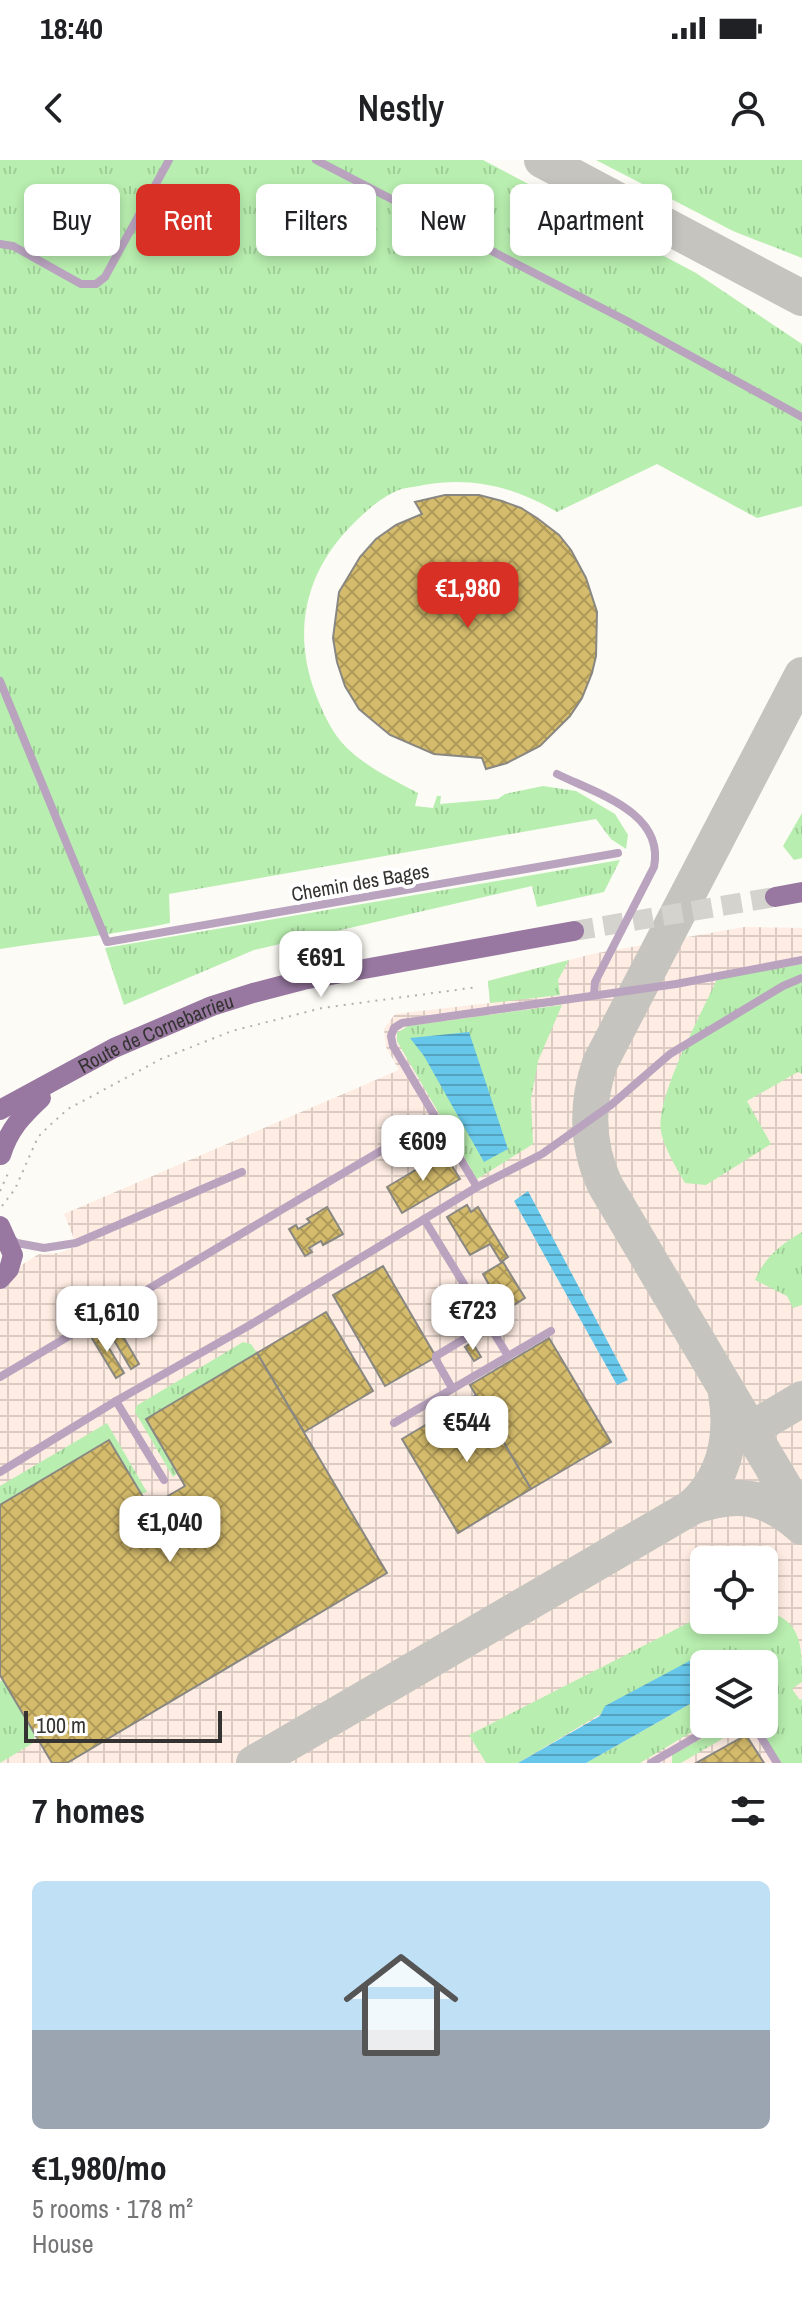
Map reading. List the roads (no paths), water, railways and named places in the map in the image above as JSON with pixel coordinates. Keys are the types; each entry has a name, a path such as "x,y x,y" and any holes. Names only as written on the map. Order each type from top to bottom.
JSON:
{"main road":[{"path":"775,897 802,892"},
{"name":"Route de Cornebarrieu","path":"0,1110 114,1048 162,1026 253,993 303,980 574,931"},
{"name":"Route de Cornebarrieu","path":"1,1155 7,1135 19,1119 68,1074"},
{"path":"0,1149 0,1162"},
{"path":"0,1254 1,1218"},
{"path":"0,1279 9,1269 13,1255 1,1218"}],"lane":[{"path":"0,244 13,246 81,284 96,284 105,277 169,160"},
{"path":"316,160 627,321 802,417"},
{"name":"Chemin des Bages","path":"0,681 107,942 618,853"},
{"path":"557,774 632,811 653,838 657,854 654,867 595,982 594,995"},
{"path":"477,1187 393,1046 391,1036 394,1028 402,1023 676,984 802,960"},
{"path":"0,1472 477,1187 542,1154 578,1131 689,1041 802,978"},
{"path":"0,1377 411,1133"},
{"path":"1,1218 17,1243 60,1248 242,1172"},
{"path":"424,1219 508,1356"},
{"path":"452,1388 436,1356 489,1324"},
{"path":"394,1423 551,1331"},
{"path":"116,1401 164,1480"},
{"path":"651,1763 694,1738"},
{"path":"762,1738 777,1763"}],"water":[{"path":"469,1032 508,1149 484,1162 424,1056 410,1038"},
{"path":"528,1191 628,1380 617,1385 514,1201"},
{"path":"690,1661 690,1704 586,1763 518,1763 600,1716 605,1706"}],"tunnel":[{"path":"574,931 775,897"}]}
